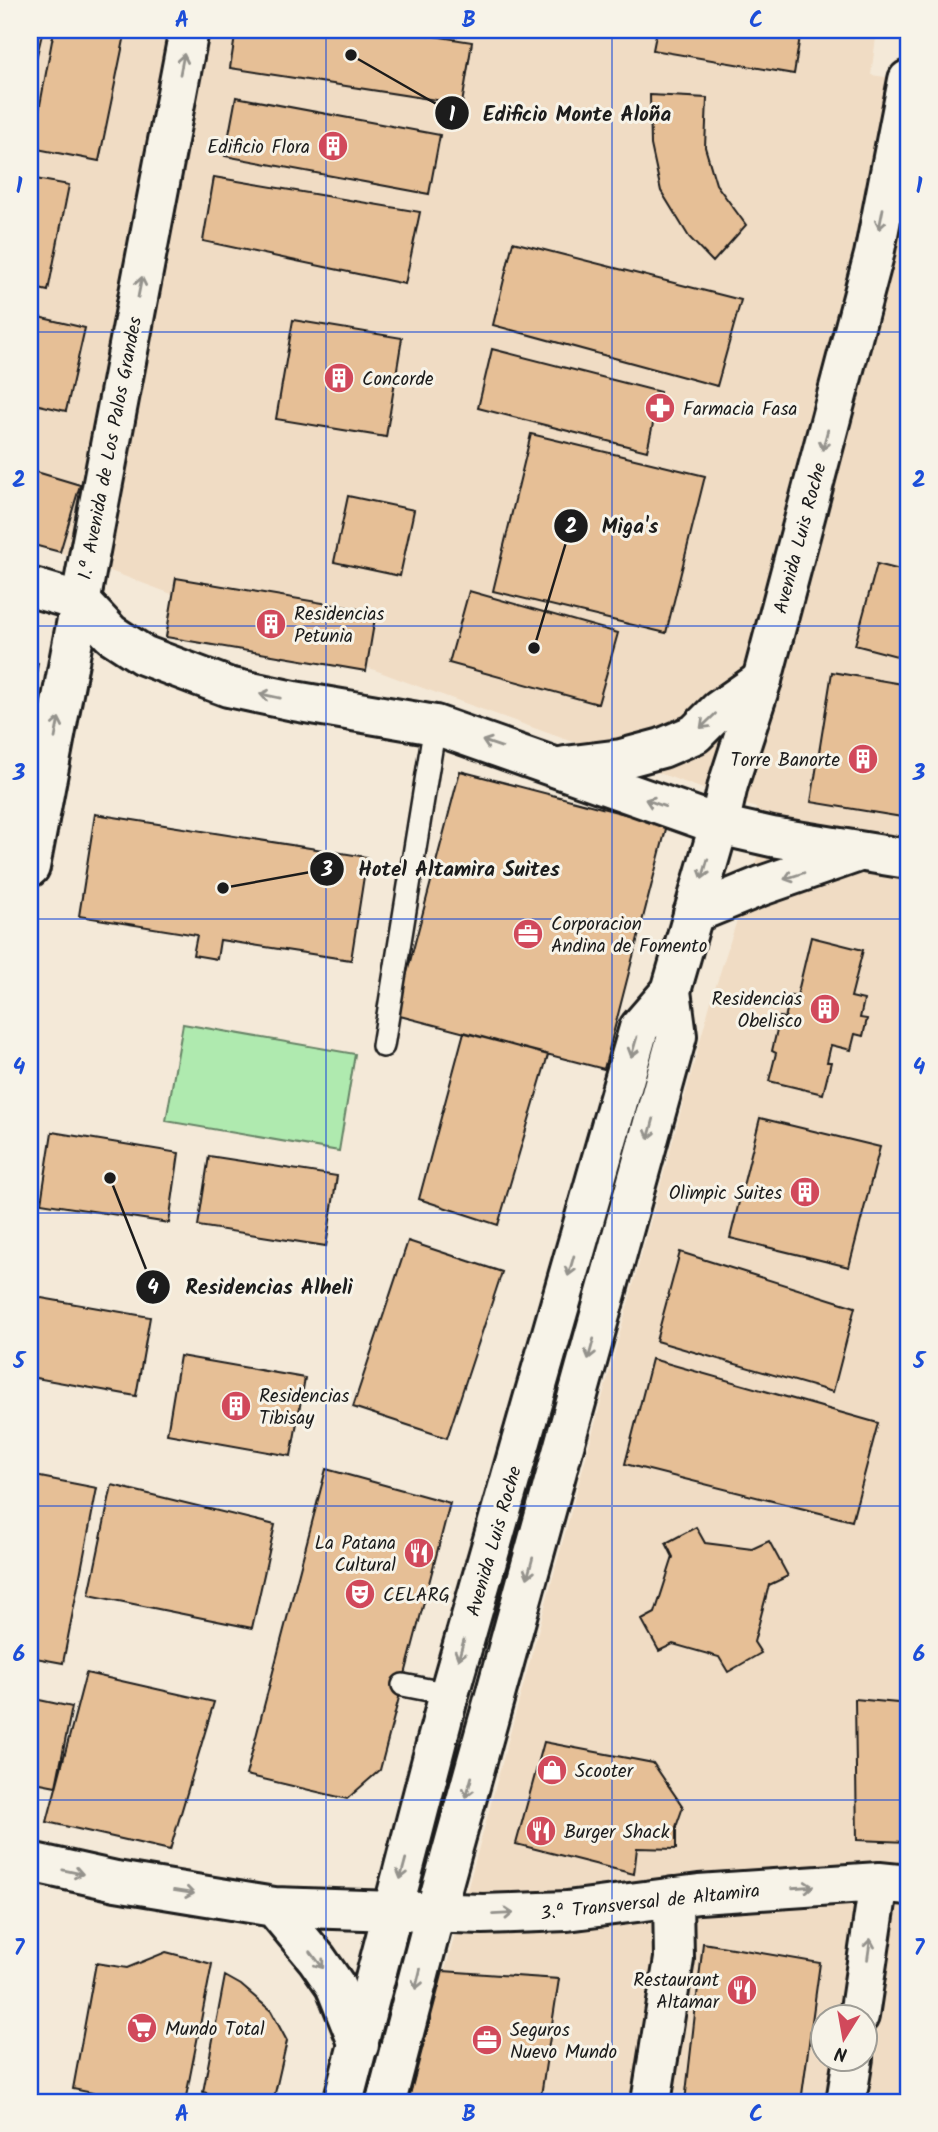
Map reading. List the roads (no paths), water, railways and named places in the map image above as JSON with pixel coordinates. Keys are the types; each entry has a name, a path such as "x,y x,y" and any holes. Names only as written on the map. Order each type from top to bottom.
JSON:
{"street":[{"name":"1.ª Avenida de Los Palos Grandes","path":"30,867 189,30"},
{"name":"Avenida Luis Roche","path":"386,2102 435,1913 677,1036 671,992 728,785 762,680 874,254 904,123 908,80"},
{"path":"30,587 81,603 111,634 143,655 228,687 295,702 435,725 719,825 763,836 908,859"},
{"path":"556,767 621,759 662,748 695,734 719,710 762,680"},
{"path":"693,914 761,886 858,852"},
{"name":"Avenida Luis Roche","path":"343,2102 449,1694 639,1028 671,992"},
{"name":"3.ª Transversal de Altamira","path":"30,1862 117,1881 274,1907 435,1913 567,1911 673,1897 893,1883"},
{"path":"863,2002 893,1883"},
{"path":"651,2102 674,1959 673,1897"},
{"path":"274,1907 335,1985 359,2045"},
{"path":"846,2102 851,2072"}],"lane":[{"path":"383,1046 435,725"},
{"path":"403,1685 449,1694"}],"place":[{"name":"Edificio Monte Aloña","path":"351,55"},
{"name":"Edificio Flora","path":"333,146"},
{"name":"Concorde","path":"339,378"},
{"name":"Farmacia Fasa","path":"660,408"},
{"name":"Residencias Petunia","path":"271,624"},
{"name":"Miga's","path":"534,648"},
{"name":"Torre Banorte","path":"863,759"},
{"name":"Hotel Altamira Suites","path":"223,888"},
{"name":"Corporacion Andina de Fomento","path":"528,934"},
{"name":"Residencias Obelisco","path":"825,1009"},
{"name":"Residencias Alheli","path":"110,1178"},
{"name":"Olimpic Suites","path":"805,1192"},
{"name":"Residencias Tibisay","path":"236,1406"},
{"name":"La Patana Cultural","path":"419,1553"},
{"name":"CELARG","path":"360,1594"},
{"name":"Scooter","path":"552,1770"},
{"name":"Burger Shack","path":"541,1831"},
{"name":"Restaurant Altamar","path":"742,1990"},
{"name":"Mundo Total","path":"142,2028"},
{"name":"Seguros Nuevo Mundo","path":"487,2040"}]}
